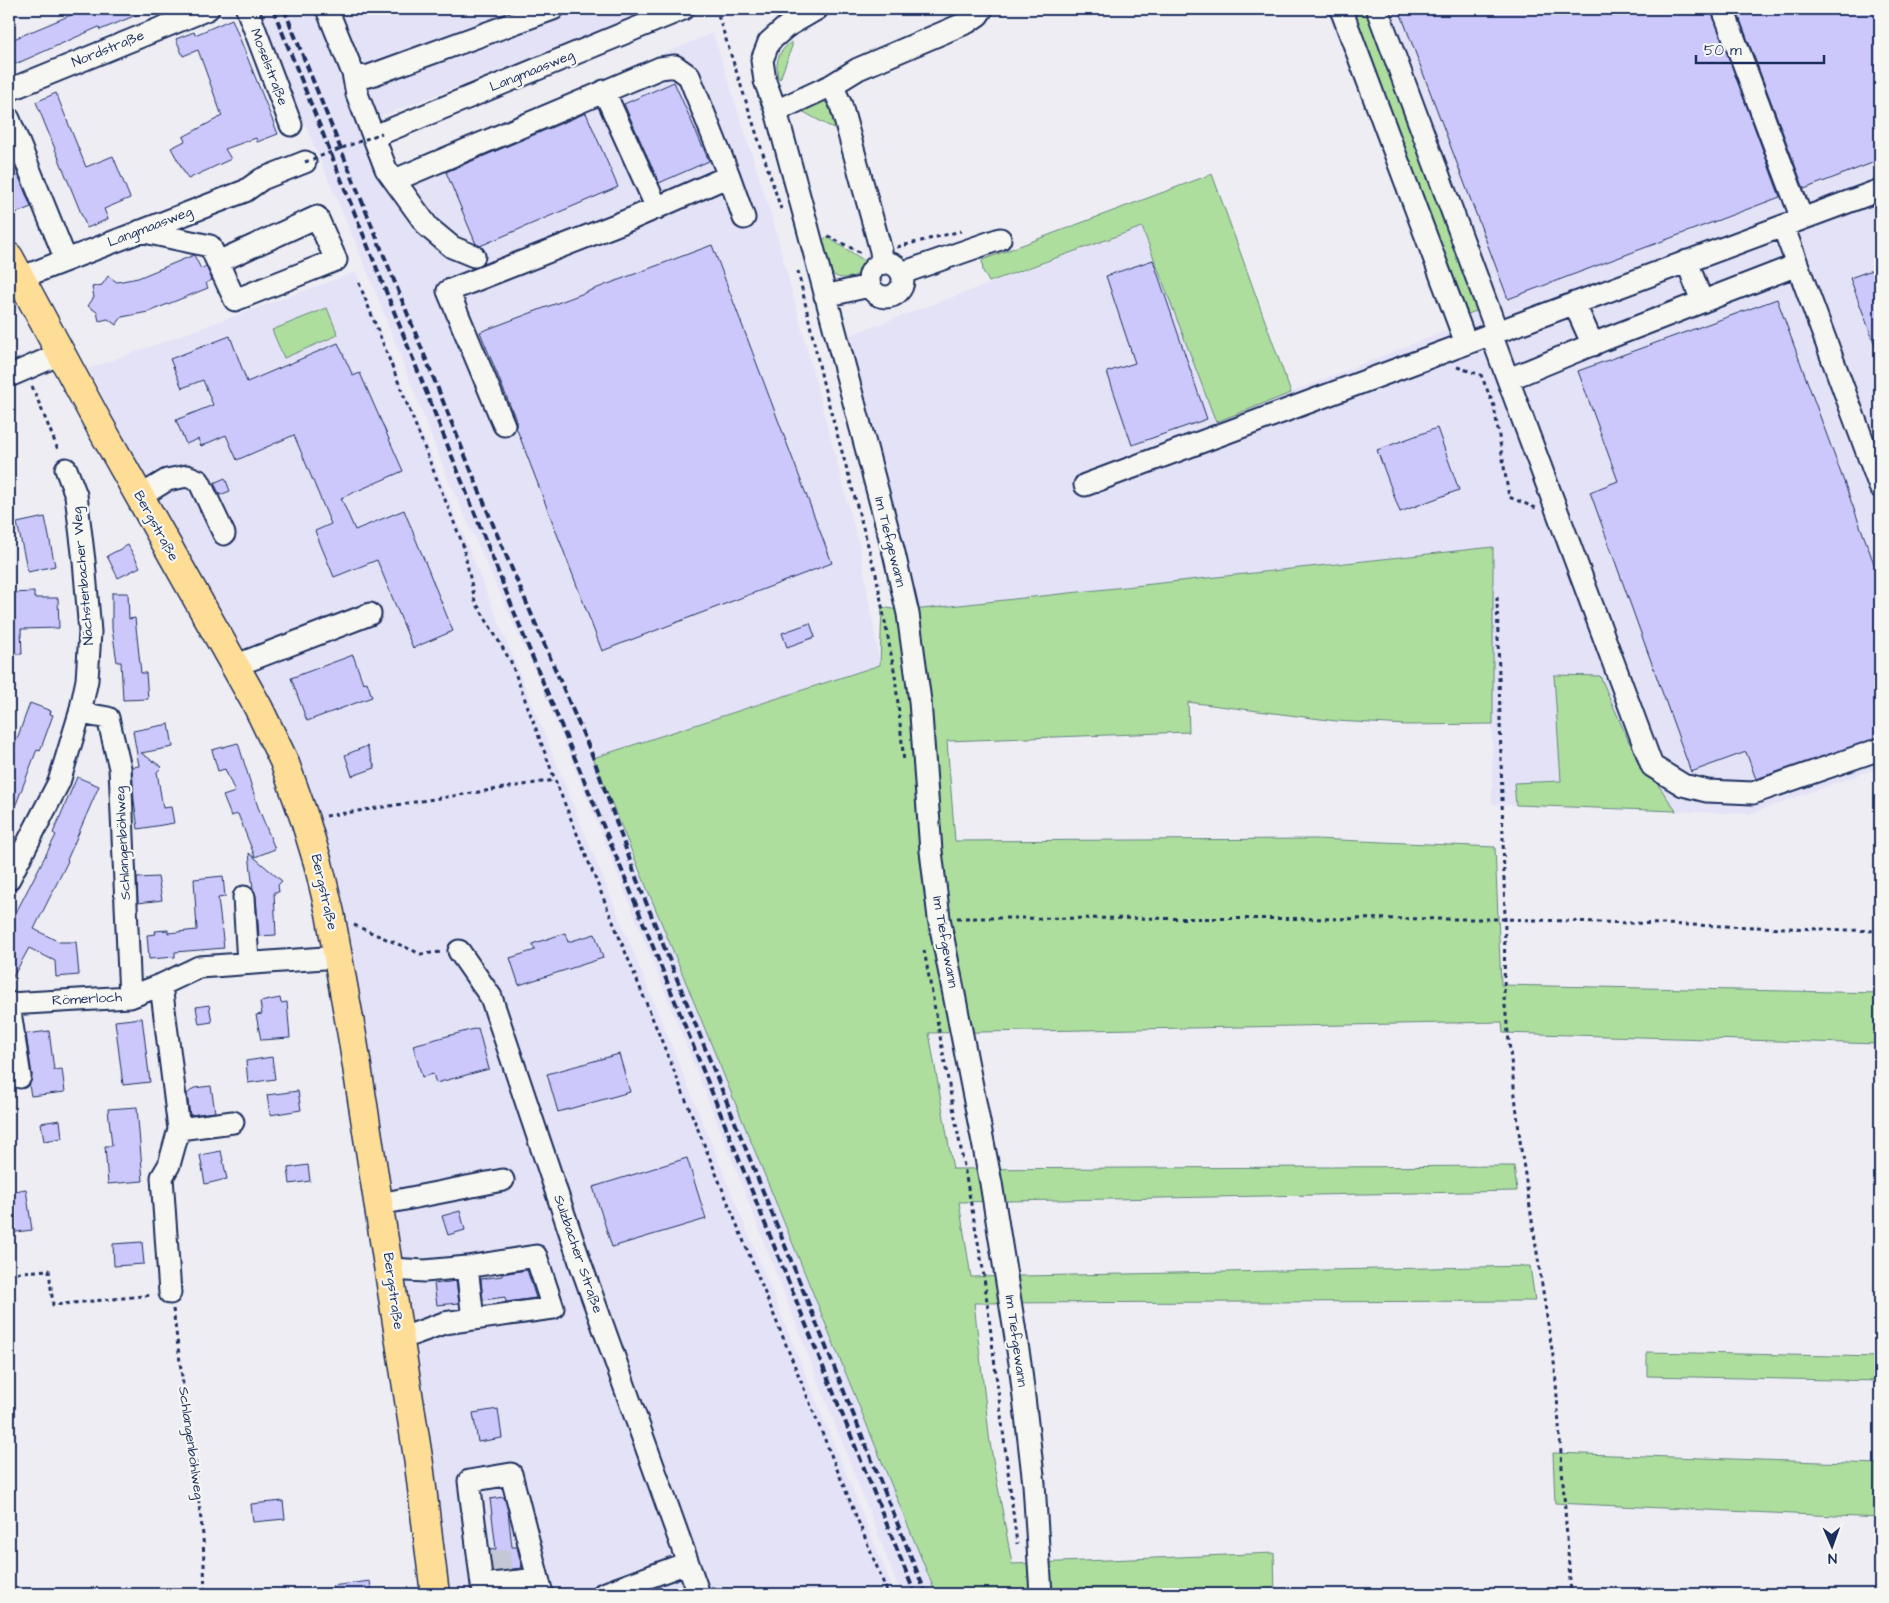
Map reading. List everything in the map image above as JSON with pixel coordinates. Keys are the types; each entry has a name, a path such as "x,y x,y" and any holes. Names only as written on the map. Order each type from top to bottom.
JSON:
{"main road":[{"name":"Bergstraße","path":"14,267 139,497 258,707 284,761 305,820 318,863 338,957 380,1204 419,1464 435,1594"}],"street":[{"name":"Nordstraße","path":"9,90 208,9"},
{"name":"Moselstraße","path":"247,9 291,125"},
{"path":"327,9 353,73 357,94 386,169 428,227 452,246 474,256"},
{"path":"353,73 360,77 369,76 553,9"},
{"name":"Langmaasweg","path":"382,133 684,9"},
{"path":"776,112 832,85 858,69 968,22 978,15 982,9"},
{"path":"1342,9 1466,343"},
{"path":"1376,9 1509,379 1652,766 1684,785 1707,791 1753,793 1880,749"},
{"path":"1723,9 1792,222 1797,265 1879,481"},
{"name":"Im Tiefgewann","path":"814,10 786,27 769,42 762,60 765,81 776,112 815,299 894,553 908,614 920,701 931,851 939,918 991,1182 1020,1363 1034,1484 1041,1594"},
{"path":"395,180 660,68 675,66 689,76 730,176 744,218"},
{"path":"832,85 841,105 881,257 897,267 902,273 904,280 893,303 878,296 869,286 871,272 881,257"},
{"path":"604,91 657,208"},
{"path":"9,119 66,260"},
{"name":"Langmaasweg","path":"14,267 66,260 245,191 262,179 305,162"},
{"path":"504,425 448,291 657,208 730,176"},
{"path":"1085,485 1880,190"},
{"path":"140,231 210,246 235,300 336,260 317,217 218,262"},
{"path":"902,273 1000,239"},
{"path":"1687,261 1702,302"},
{"path":"1509,379 1797,265"},
{"path":"815,299 869,286"},
{"path":"1574,303 1593,345"},
{"path":"17,373 60,354"},
{"name":"Nächstenbacher Weg","path":"9,879 60,782 80,713 87,680 90,632 76,495 66,469"},
{"path":"139,497 167,480 187,476 199,481 224,534"},
{"path":"234,666 370,614"},
{"name":"Schlangenböhlweg","path":"80,713 108,718 120,768 130,997"},
{"path":"244,897 248,963"},
{"name":"Sulzbacher Straße","path":"459,951 491,997 581,1265 699,1594"},
{"name":"Römerloch","path":"20,1077 9,1004 130,997 199,967 338,957"},
{"path":"160,985 179,1129 169,1165 162,1177 170,1293"},
{"path":"179,1129 233,1122"},
{"path":"380,1204 503,1180"},
{"path":"390,1269 425,1271 467,1267 536,1256 553,1308 444,1322 400,1339"},
{"path":"467,1267 473,1319"},
{"path":"511,1474 527,1558 540,1587 482,1585 485,1563 469,1481 511,1474"},
{"path":"603,1594 688,1563"}],"path":[{"path":"714,9 718,15 782,212"},
{"path":"305,162 382,133"},
{"path":"797,266 815,299"},
{"path":"360,283 463,545 474,602 511,662 555,780 888,1594"},
{"path":"17,373 66,469"},
{"path":"1496,597 1505,919 1504,996 1521,1149 1555,1369 1571,1594"},
{"path":"305,820 555,780"},
{"path":"939,918 1505,919 1880,931"},
{"path":"351,923 422,954 459,951"},
{"path":"9,1273 49,1270 53,1305 170,1293"},
{"name":"Schlangenböhlweg","path":"170,1293 203,1535 206,1594"}],"shaded area":[{"path":"256,9 654,9 375,119 392,167 713,33 774,224 861,553 880,665 593,758 936,1594 901,1594 736,1170 607,847 536,673 447,477 366,268"},
{"path":"1326,9 1880,9 1880,767 1750,814 1492,804 1492,547 904,611 836,340 1143,227 1216,422 1450,329"},
{"path":"356,272 895,1594 451,1594 416,1355 335,869 313,801 278,726 88,369"}],"green space":[{"path":"1352,9 1366,9 1479,310 1468,314"},
{"path":"792,42 780,79 778,78 777,62 783,49"},
{"path":"823,100 832,110 838,131 800,110"},
{"path":"1212,174 1291,393 1216,422 1142,227 989,282 983,271 982,260"},
{"path":"827,237 865,261 867,267 864,271 848,278 837,277 833,274 829,270 821,242"},
{"path":"327,308 338,335 284,358 272,330"},
{"path":"1493,547 1493,724 1406,725 1336,721 1188,702 1189,732 947,741 955,841 1316,839 1495,847 1501,985 1880,993 1880,1044 1503,1033 1502,1022 929,1033 953,1169 1514,1166 1517,1191 959,1202 971,1277 1530,1266 1535,1301 974,1303 990,1443 1012,1564 1274,1553 1275,1594 936,1594 593,758 880,665 882,607 904,611"},
{"path":"1554,675 1600,676 1629,742 1676,811 1516,805 1514,783 1561,781"},
{"path":"1647,1352 1880,1357 1880,1381 1647,1376"},
{"path":"1553,1453 1880,1464 1880,1518 1555,1503"}],"building":[{"path":"85,9 151,9 100,30 99,27 9,67 9,41"},
{"path":"1399,9 1711,9 1780,197 1508,299"},
{"path":"1736,9 1880,9 1880,160 1804,189"},
{"path":"232,19 278,134 257,142 256,138 225,149 231,159 188,179 171,148 185,141 183,137 222,116 198,50 183,56 176,39 194,32 195,35"},
{"path":"674,82 709,161 659,183 624,104"},
{"path":"56,93 86,167 113,156 130,198 104,209 108,219 87,228 36,102"},
{"path":"586,113 618,187 480,246 476,244 446,172"},
{"path":"9,152 31,207 14,214 9,203"},
{"path":"712,245 832,563 602,651 516,427 516,420 480,332"},
{"path":"194,255 201,269 206,266 212,280 206,283 208,288 148,312 122,317 116,325 108,319 99,321 97,312 88,306 94,297 92,287 102,285 108,276 117,282 138,278"},
{"path":"1153,260 1207,419 1132,445 1107,372 1135,363 1106,276"},
{"path":"1880,267 1880,355 1879,356 1850,278"},
{"path":"1777,299 1880,580 1880,737 1756,779 1746,752 1691,772 1590,492 1618,481 1578,371"},
{"path":"230,336 247,382 338,343 353,376 360,373 403,471 341,498 355,530 404,510 453,631 413,648 377,560 334,577 315,531 331,524 294,435 237,460 226,435 201,446 198,439 186,444 176,420 213,405 203,380 182,388 170,359"},
{"path":"1437,428 1459,490 1400,512 1377,450"},
{"path":"225,478 230,491 220,495 214,483"},
{"path":"45,517 55,566 28,572 17,523"},
{"path":"128,545 140,567 118,578 107,556"},
{"path":"34,592 34,598 58,598 59,628 21,629 22,654 9,654 9,593"},
{"path":"112,593 128,593 129,619 135,618 141,673 146,673 148,699 123,700 121,662 117,662 112,629"},
{"path":"810,623 815,637 787,647 782,633"},
{"path":"353,655 363,683 367,682 372,697 307,721 291,678"},
{"path":"30,703 51,711 50,714 53,715 40,751 37,750 36,752 9,820 9,761"},
{"path":"169,724 173,747 141,753 162,767 157,772 163,808 171,807 174,823 138,829 132,767 139,766 133,731"},
{"path":"238,743 258,807 275,849 255,857 238,814 231,816 223,796 235,792 225,769 218,771 212,750"},
{"path":"367,746 375,768 352,776 345,755"},
{"path":"77,777 99,786 68,861 34,929 59,942 76,942 79,975 56,977 55,961 29,948 9,984 9,926 56,835 53,833"},
{"path":"249,853 282,881 278,885 279,892 274,892 276,935 259,936 256,896 253,889"},
{"path":"223,876 225,897 218,898 224,948 175,952 175,957 149,959 147,935 156,934 155,931 168,930 168,933 197,930 194,879"},
{"path":"158,877 162,900 138,903 137,878"},
{"path":"565,933 568,942 595,934 603,958 519,985 510,958 535,950 532,944"},
{"path":"280,998 281,1003 287,1002 290,1038 261,1040 256,1015 262,1014 260,1002"},
{"path":"209,1005 212,1022 199,1024 196,1007"},
{"path":"142,1018 150,1082 123,1085 115,1021"},
{"path":"478,1028 489,1069 436,1083 433,1074 422,1077 413,1045"},
{"path":"49,1031 54,1070 62,1069 65,1092 31,1096 29,1085 32,1075 26,1034"},
{"path":"619,1054 630,1092 558,1112 547,1074"},
{"path":"272,1057 275,1079 248,1083 246,1061"},
{"path":"211,1086 215,1112 190,1115 187,1094 194,1088"},
{"path":"298,1091 301,1110 270,1115 267,1095"},
{"path":"137,1107 143,1181 108,1184 105,1146 112,1146 108,1109"},
{"path":"60,1120 62,1138 44,1141 41,1123"},
{"path":"221,1151 227,1179 205,1184 200,1155"},
{"path":"687,1158 706,1219 612,1247 593,1187"},
{"path":"308,1165 310,1181 290,1184 288,1168"},
{"path":"26,1189 32,1230 9,1233 9,1192"},
{"path":"460,1211 465,1230 448,1235 442,1216"},
{"path":"142,1242 144,1264 114,1266 113,1244"},
{"path":"527,1270 536,1298 506,1302 505,1297 483,1300 481,1279"},
{"path":"456,1281 459,1303 437,1305 434,1284"},
{"path":"498,1409 502,1438 478,1442 473,1413"},
{"path":"504,1497 508,1511 512,1547 517,1547 522,1568 493,1571 490,1550 496,1549 490,1499"},
{"path":"283,1501 285,1519 253,1522 251,1504"},
{"path":"370,1581 372,1594 333,1594 332,1586"}],"tunnel":[{"path":"490,1562 521,1559"}],"railway":[{"path":"273,9 527,644 628,885 915,1594"},
{"path":"284,9 496,532 593,757 637,880 926,1594"}]}
